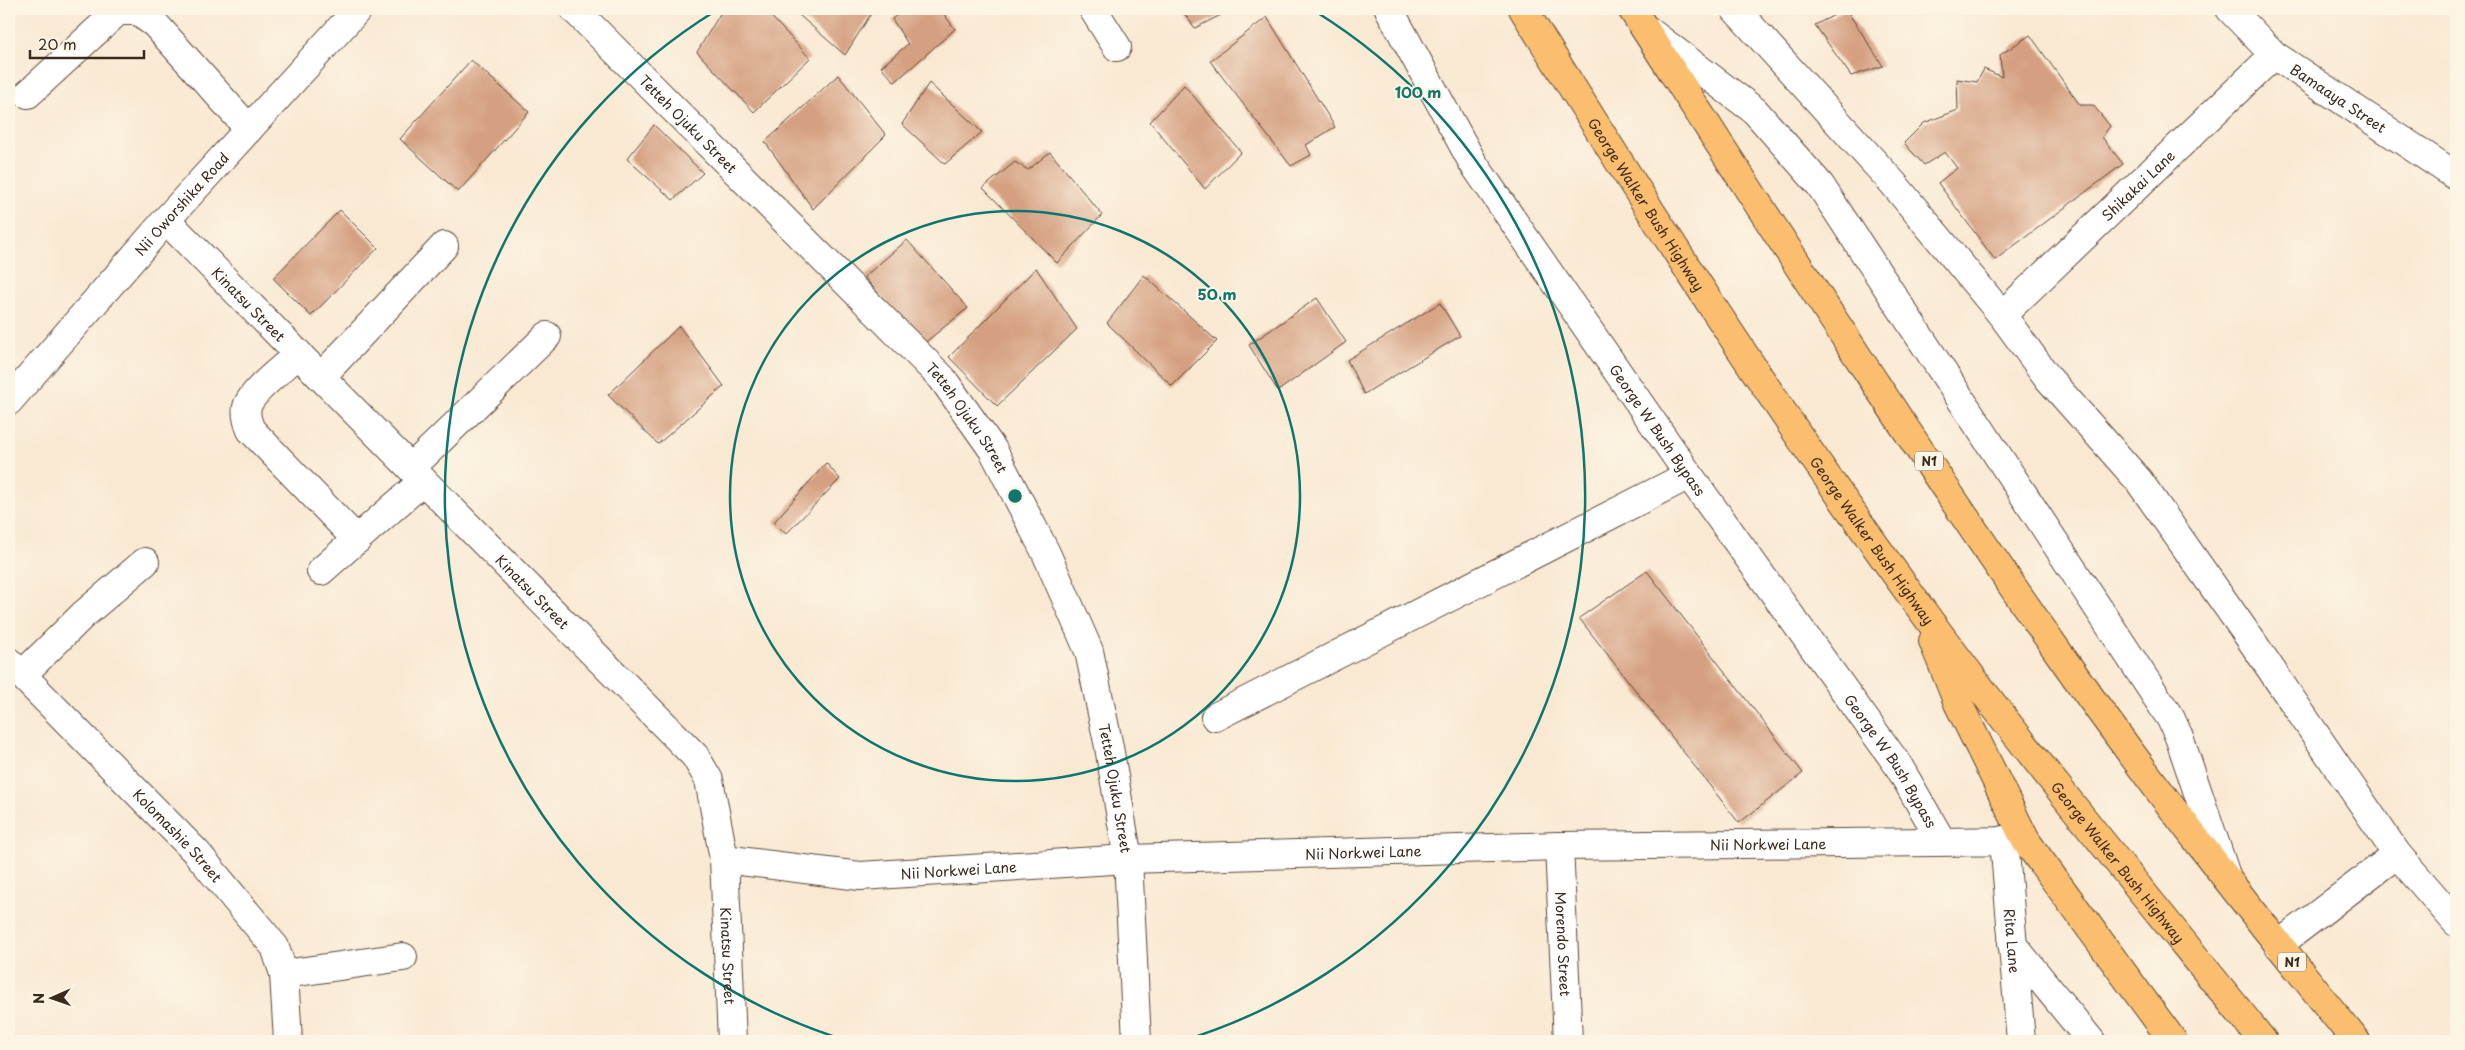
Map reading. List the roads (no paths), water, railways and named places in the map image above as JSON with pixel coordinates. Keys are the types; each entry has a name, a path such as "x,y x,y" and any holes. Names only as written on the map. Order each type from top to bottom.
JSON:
{"highway":[{"name":"George Walker Bush Highway","path":"1523,9 1644,202 1769,390 1918,605 2046,774 2263,1041"},
{"name":"N1","path":"1638,18 1830,316 2063,660 2229,884 2356,1041"},
{"path":"1918,605 2015,840 2173,1041"}],"street":[{"name":"Nii Oworshika Road","path":"11,394 358,9"},
{"name":"Tetteh Ojuku Street","path":"574,9 942,378 993,450 1046,553 1089,651 1109,747 1128,859 1137,1041"},
{"path":"1093,9 1118,47"},
{"name":"George W Bush Bypass","path":"1389,9 1473,163 1688,475 1898,765 1940,840"},
{"path":"1736,9 1893,183 2002,315 2048,378 2139,481 2251,640 2397,854 2456,922"},
{"name":"Bamaaya Street","path":"2230,9 2274,55 2456,176"},
{"path":"28,94 118,11 137,11 155,24 248,129"},
{"path":"1638,18 1755,111 1820,185 2171,719 2179,737 2229,884"},
{"name":"Shikakai Lane","path":"2002,315 2274,55"},
{"name":"Kinatsu Street","path":"166,220 695,756 709,780 724,859 732,1041"},
{"path":"321,376 444,246"},
{"path":"321,571 357,540 547,336"},
{"path":"299,354 256,394 248,406 247,417 251,430 357,540"},
{"path":"1215,716 1688,475"},
{"path":"15,668 83,615 145,562"},
{"name":"Kolomashie Street","path":"15,668 197,853 275,947 284,974 288,1041"},
{"name":"Nii Norkwei Lane","path":"724,859 860,876 1128,859 1559,846 2015,840"},
{"name":"Rita Lane","path":"2015,840 2012,944 2021,1041"},
{"name":"Morendo Street","path":"1559,846 1568,1041"},
{"path":"2278,945 2397,854"},
{"path":"2012,944 2091,1041"},
{"path":"284,974 403,957"}]}
